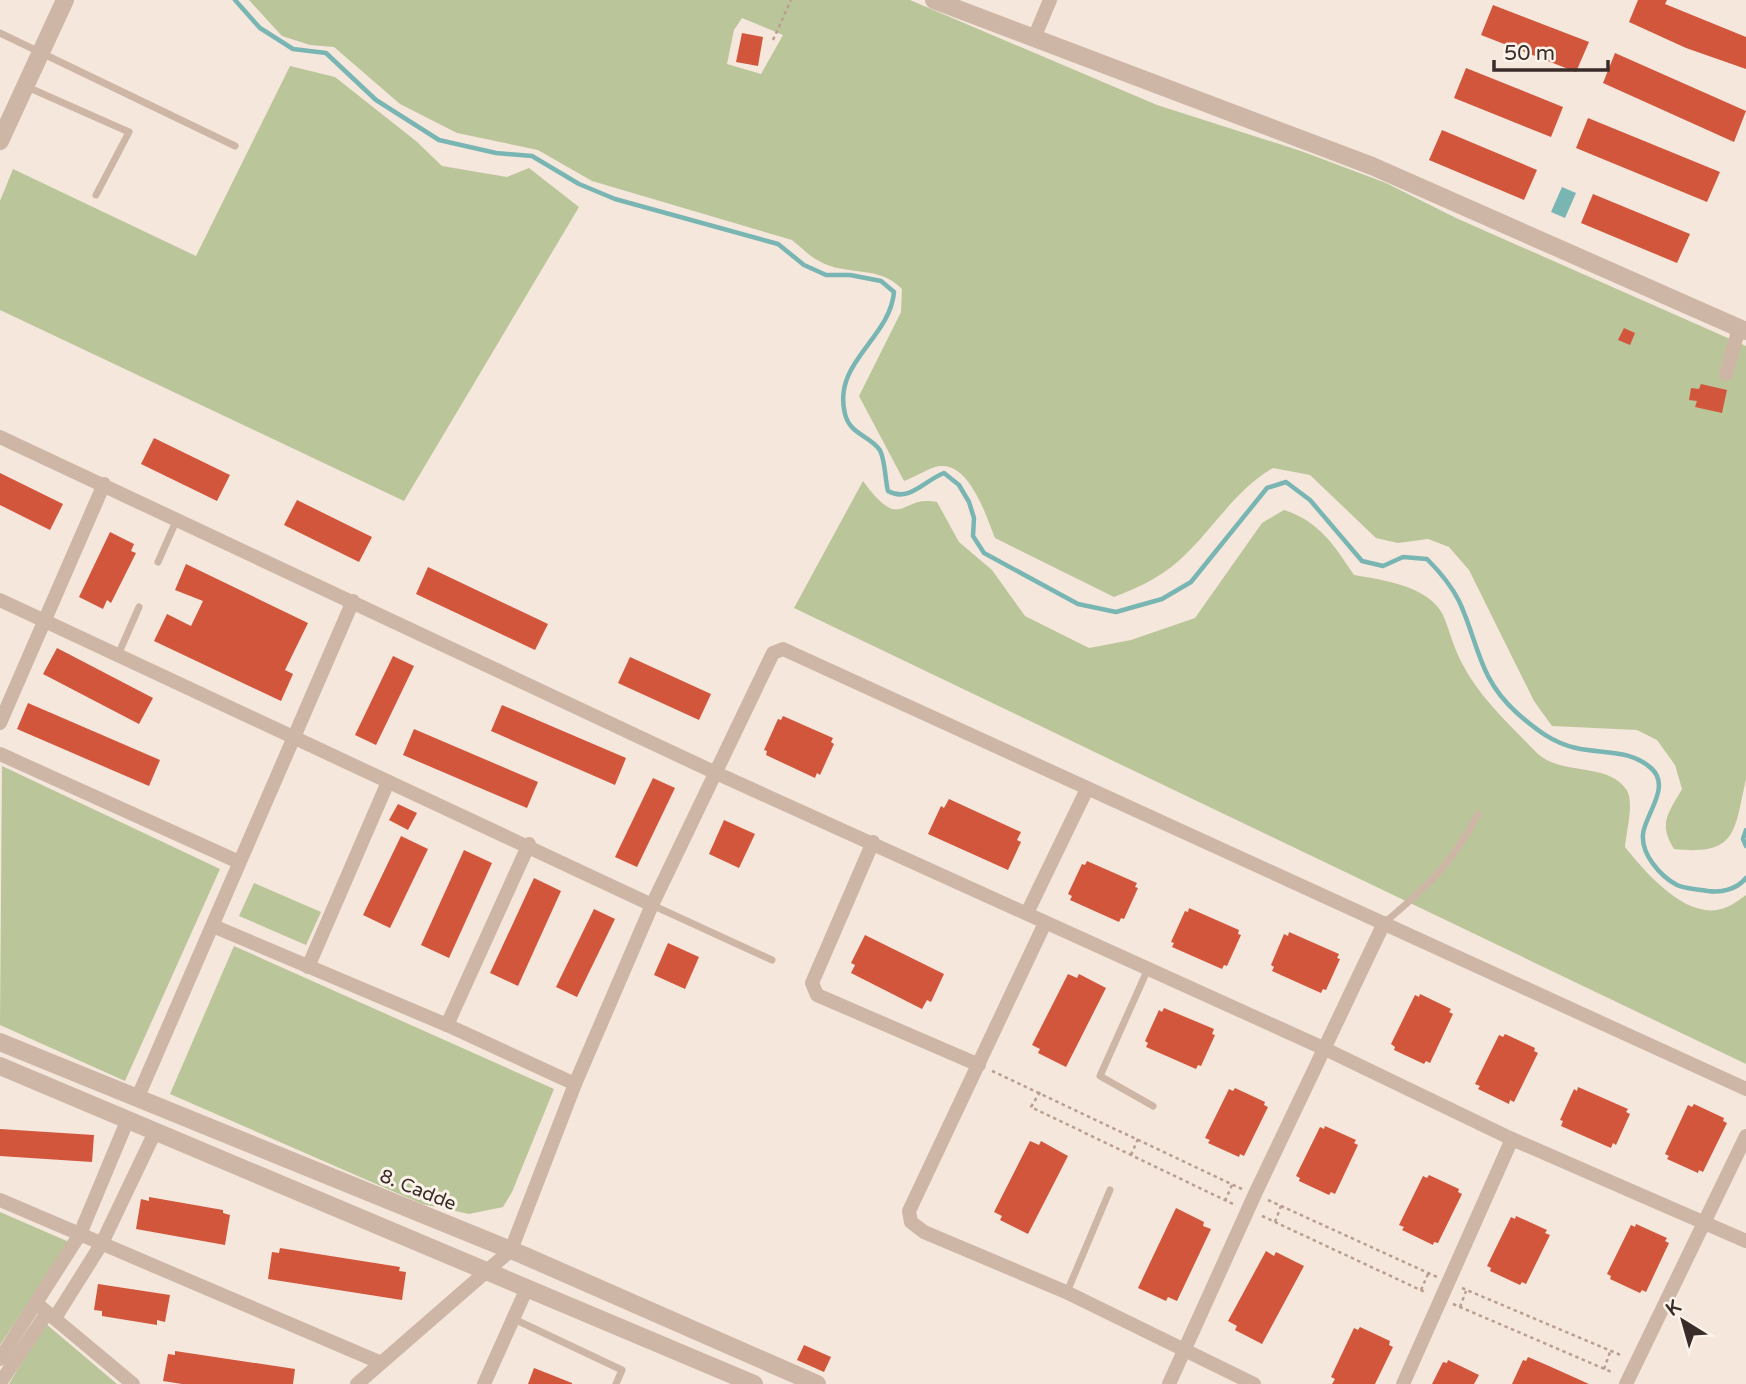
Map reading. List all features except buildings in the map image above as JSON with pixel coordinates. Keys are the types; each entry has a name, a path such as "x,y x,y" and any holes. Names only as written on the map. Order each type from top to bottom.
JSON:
{"street":[{"path":"0,142 65,0"},
{"path":"934,0 1372,166 1742,329 1726,374"},
{"path":"1034,38 1050,0"},
{"path":"0,437 716,773 873,842 1147,971 1324,1048 1512,1139 1746,1241"},
{"path":"0,723 104,484"},
{"path":"0,600 388,782 528,844 652,905"},
{"path":"137,1099 353,601"},
{"path":"357,1384 379,1362 511,1250 575,1084 652,905 773,653 783,649 1746,1089"},
{"path":"0,754 239,862"},
{"path":"308,967 388,782"},
{"path":"1027,913 1087,789"},
{"path":"873,842 812,983 817,995 979,1066"},
{"path":"447,1025 528,844"},
{"path":"1045,923 909,1211 911,1222 924,1232 1066,1292 1254,1384"},
{"path":"1169,1384 1255,1194 1384,923"},
{"path":"213,926 447,1025 575,1084"},
{"name":"8. Cadde","path":"0,1042 511,1250 817,1384"},
{"path":"0,1066 754,1384"},
{"path":"0,1383 46,1311 128,1119"},
{"path":"0,1359 46,1311 102,1242 155,1132"},
{"path":"1627,1382 1746,1136"},
{"path":"1403,1384 1512,1139"},
{"path":"0,1200 379,1362"},
{"path":"484,1384 527,1288"},
{"path":"46,1311 133,1384"}],"lane":[{"path":"0,33 235,146"},
{"path":"25,86 129,132 96,195"},
{"path":"159,562 177,519"},
{"path":"118,656 139,607"},
{"path":"1384,923 1416,896 1459,851 1478,814"},
{"path":"652,905 772,960"},
{"path":"1147,971 1100,1076 1153,1106"},
{"path":"1066,1292 1110,1190"},
{"path":"514,1320 622,1370 616,1384"}],"path":[{"path":"773,40 791,0"},
{"path":"979,1066 1040,1092 1232,1185 1466,1290 1637,1362"},
{"path":"1040,1092 1031,1107 1225,1201 1604,1369 1627,1382"},
{"path":"1131,1155 1138,1139"},
{"path":"1225,1201 1232,1185"},
{"path":"1275,1222 1281,1206"},
{"path":"1421,1290 1429,1273"},
{"path":"1460,1307 1466,1290"},
{"path":"1604,1369 1611,1351"}],"green space":[{"path":"249,0 910,0 1157,105 1301,151 1386,183 1456,218 1746,346 1746,779 1739,813 1730,836 1722,844 1711,848 1674,849 1666,825 1669,812 1682,789 1675,765 1657,740 1637,730 1552,726 1534,701 1469,570 1449,547 1428,539 1398,543 1376,538 1310,475 1273,468 1238,496 1180,560 1144,584 1114,597 995,538 975,493 960,473 951,467 936,467 904,481 859,396 901,312 902,289 893,281 873,273 830,266 812,257 792,240 592,181 538,150 457,133 400,104 334,47 310,45 282,36","holes":["742,18 783,35 761,74 727,64 734,30"]},
{"path":"290,66 335,77 416,141 442,166 507,177 529,168 579,207 404,501 0,310 0,201 13,169 196,256"},
{"path":"863,481 876,497 894,509 925,501 937,502 959,542 992,570 1025,616 1089,648 1131,640 1195,618 1262,523 1284,510 1307,521 1325,535 1354,575 1404,586 1427,597 1443,615 1460,659 1478,689 1535,751 1557,764 1607,775 1626,789 1630,809 1625,847 1656,882 1684,902 1698,908 1713,910 1727,907 1746,895 1746,1064 794,608"},
{"path":"2,766 220,869 125,1081 0,1025"},
{"path":"254,883 321,912 306,945 239,916"},
{"path":"234,946 554,1089 512,1192 503,1207 469,1214 422,1204 170,1094"},
{"path":"0,1212 69,1242 0,1345"},
{"path":"45,1323 117,1384 9,1384"}],"water":[{"path":"1562,187 1576,193 1565,218 1551,212"}],"waterway":[{"path":"235,0 260,28 293,49 326,53 376,100 439,140 496,153 532,156 579,184 615,199 778,244 804,265 826,275 850,275 881,281 894,292 890,309 883,324 854,365 843,396 847,421 881,452 888,491 896,494 910,492 944,473 959,485 969,502 974,518 973,536 984,553 1078,604 1116,612 1162,599 1191,582 1267,488 1286,482 1310,500 1362,561 1383,566 1403,557 1427,559 1456,595 1487,674 1494,687 1517,713 1560,743 1626,755 1652,769 1659,784 1645,826 1643,842 1648,857 1658,870 1677,885 1708,891 1729,889 1746,878"},
{"path":"1746,830 1743,839 1746,846"}]}
